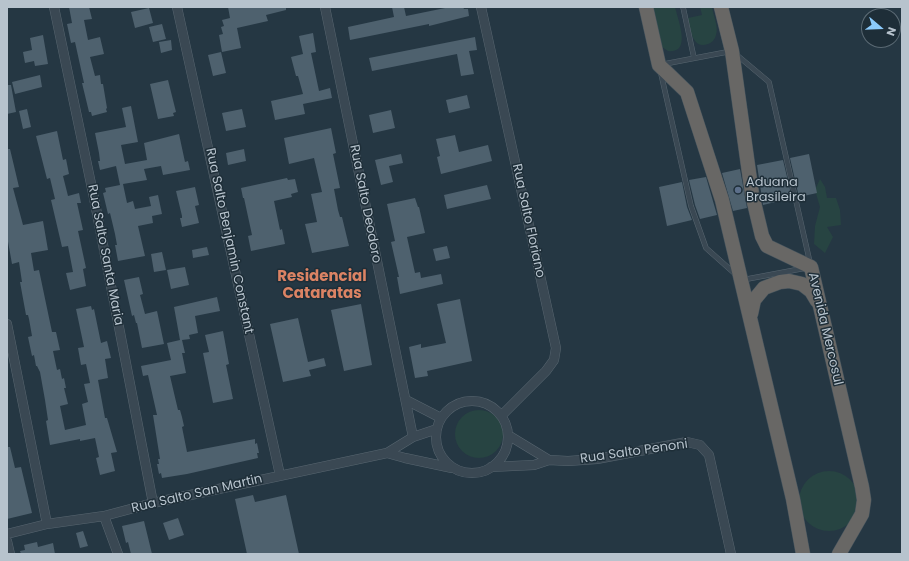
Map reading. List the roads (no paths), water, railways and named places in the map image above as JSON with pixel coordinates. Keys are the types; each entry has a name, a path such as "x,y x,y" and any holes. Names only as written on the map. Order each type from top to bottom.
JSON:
{"highway":[{"path":"646,7 659,65 687,92 693,106 722,200 794,500 804,554"},
{"name":"Avenida Mercosul","path":"720,7 732,51 752,194 762,236 767,246 811,267 860,480 864,500 862,514 841,548 839,554"},
{"path":"751,318 754,300 764,288 789,281 802,284 811,291 820,307"}],"street":[{"name":"Rua Salto Santa Maria","path":"54,7 96,206 153,503"},
{"name":"Rua Salto Benjamin Constant","path":"177,7 280,475"},
{"name":"Rua Salto Deodoro","path":"325,7 413,437"},
{"name":"Rua Salto Floriano","path":"481,7 556,348 554,360 546,371 501,416"},
{"path":"7,324 47,524"},
{"path":"406,400 441,418"},
{"path":"471,401 482,402 493,408 501,416 506,425 508,435 507,445 504,454 496,464 475,474 452,468 443,459 438,449 436,439 437,429 441,418 449,409 459,403 471,401"},
{"name":"Rua Salto San Martin","path":"7,534 47,524 104,516 153,503 387,453 413,437 437,429"},
{"name":"Rua Salto Penoni","path":"508,435 549,460"},
{"name":"Rua Salto Penoni","path":"491,467 534,466 549,460 568,461 597,459 687,442 700,445 708,455 731,554"},
{"name":"Rua Salto San Martin","path":"387,453 452,468"},
{"path":"104,516 118,554"},
{"path":"7,541 10,554"}],"lane":[{"path":"683,7 694,58"},
{"path":"732,51 769,82 811,267 742,280 706,248 690,206 659,65 694,58 732,51"}],"place":[{"name":"Aduana Brasileira","path":"738,190"}],"district":[{"name":"Residencial Cataratas","path":"322,286"}]}
